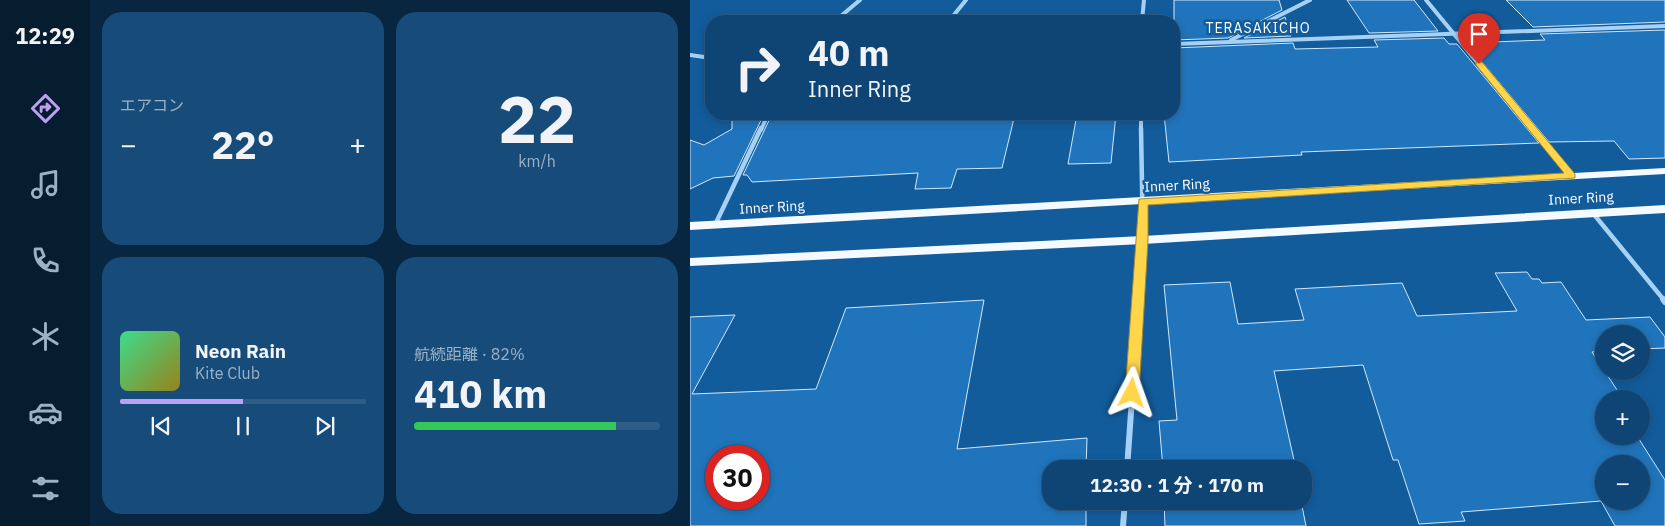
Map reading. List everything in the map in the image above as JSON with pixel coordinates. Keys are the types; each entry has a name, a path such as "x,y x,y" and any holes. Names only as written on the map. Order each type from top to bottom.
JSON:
{"main road":[{"name":"Inner Ring","path":"690,226 1143,202 1665,171"},
{"name":"Inner Ring","path":"690,262 1143,240 1665,209"}],"street":[{"path":"841,15 860,0"},
{"path":"954,15 966,0"},
{"path":"1143,15 1144,0"},
{"path":"1228,42 1310,0"},
{"path":"1426,0 1572,176"},
{"path":"1180,44 1665,26"},
{"path":"690,55 705,57"},
{"path":"715,225 765,120"},
{"path":"1128,460 1143,240 1141,120"},
{"path":"1592,212 1665,302"},
{"path":"1123,526 1124,510"}],"building":[{"path":"1174,0 1279,0 1282,10 1228,38 1180,40 1180,15 1174,15"},
{"path":"1347,0 1414,0 1438,31 1369,33"},
{"path":"1506,0 1665,0 1665,22 1533,27"},
{"path":"1285,17 1291,36 1244,38"},
{"path":"1665,30 1665,158 1629,159 1614,141 1549,142 1466,43 1545,40 1540,34"},
{"path":"1444,38 1449,44 1457,44 1539,143 1301,152 1302,155 1169,162 1165,120 1180,120 1180,48 1293,43 1295,49 1378,47 1374,40"},
{"path":"732,120 761,120 734,176 713,178 690,189 690,140 704,145 732,129"},
{"path":"769,120 1014,120 1002,168 957,169 951,188 915,189 918,173 752,182 747,175 743,175"},
{"path":"1076,120 1115,120 1111,163 1068,164"},
{"path":"1527,272 1532,279 1539,279 1542,283 1561,282 1586,320 1650,317 1665,337 1665,348 1650,349 1650,325 1595,325 1595,352 1592,352 1595,357 1595,380 1610,380 1617,390 1595,390 1595,445 1643,445 1649,455 1595,455 1595,501 1461,512 1465,521 1419,524 1398,460 1393,460 1363,365 1274,371 1294,460 1162,460 1159,421 1177,420 1164,285 1230,282 1238,324 1304,320 1295,289 1402,283 1417,316 1517,311 1495,273"},
{"path":"984,300 957,449 1087,438 1086,460 1042,460 1042,510 1086,510 1086,526 690,526 690,317 735,315 692,394 816,389 846,308"},
{"path":"1650,456 1665,480 1665,526 1615,526 1606,510 1650,510"},
{"path":"1164,510 1303,510 1306,526 1165,526"}],"district":[{"name":"TERASAKICHO","path":"1258,28"}],"route":[{"path":"1132,393 1143,240 1143,202 1572,176 1479,64"}]}
